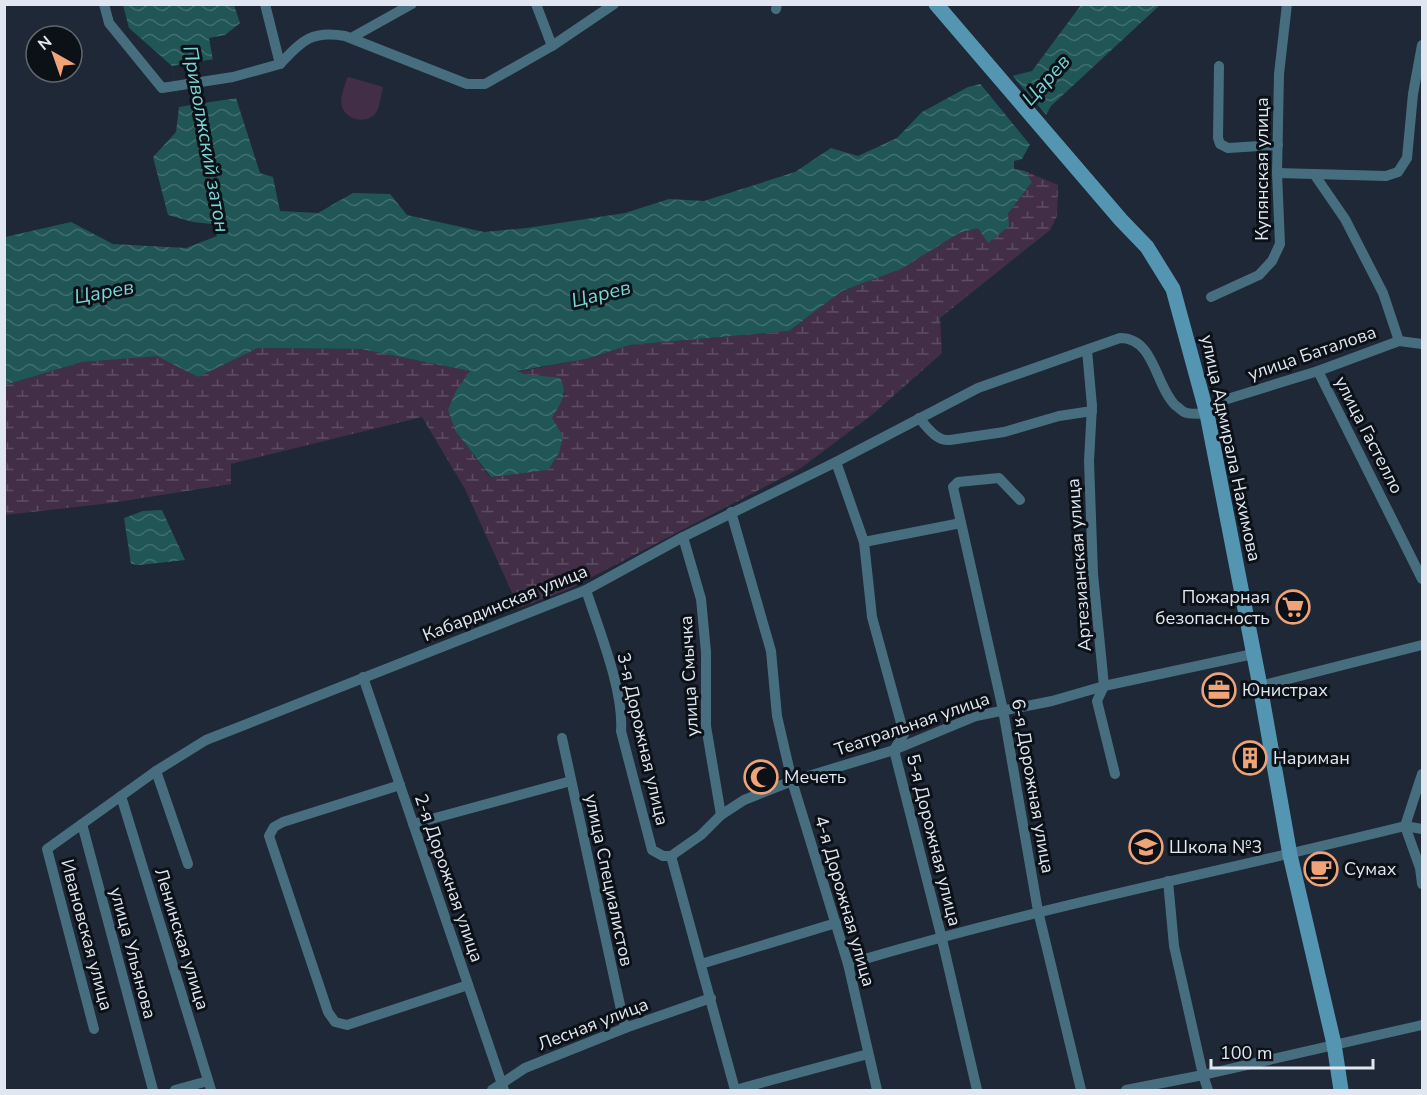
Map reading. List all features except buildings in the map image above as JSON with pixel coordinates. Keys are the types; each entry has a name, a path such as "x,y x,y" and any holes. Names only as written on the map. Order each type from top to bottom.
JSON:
{"main road":[{"name":"улица Адмирала Нахимова","path":"936,4 1121,220 1147,247 1173,289 1207,414 1290,855 1334,1044 1341,1090"}],"street":[{"path":"104,4 109,23 162,88 233,77 280,64 302,41 312,36 332,33 351,38 472,85 485,84 552,46 614,4"},
{"path":"265,4 280,64"},
{"path":"351,38 412,4"},
{"path":"536,4 552,46"},
{"name":"Купянская улица","path":"1211,297 1259,275 1277,254 1280,244 1277,173 1279,74 1287,4"},
{"path":"1277,173 1386,176 1398,172 1407,158 1413,94 1422,45"},
{"path":"1219,66 1218,138 1220,144 1227,148 1278,146"},
{"path":"1314,174 1345,219 1383,293 1399,341"},
{"path":"1087,350 1120,338 1135,340 1145,350 1172,402 1183,412 1207,414"},
{"name":"улица Баталова","path":"1207,414 1221,401 1318,371 1399,341 1415,341 1422,344"},
{"name":"Кабардинская улица","path":"47,849 156,771 206,740 586,590 731,512 836,462 978,388 1087,350"},
{"name":"Артезианская улица","path":"1087,350 1092,411 1089,461 1093,574 1104,686 1097,701 1115,774"},
{"name":"улица Гастелло","path":"1318,371 1422,579"},
{"path":"919,418 938,438 944,441 1005,432 1059,416 1092,411"},
{"name":"5-я Дорожная улица","path":"836,462 864,542 872,617 904,734 894,750 977,1090"},
{"name":"6-я Дорожная улица","path":"1020,500 999,478 958,482 953,487 1003,710 1038,911 1081,1090"},
{"name":"4-я Дорожная улица","path":"731,512 771,651 777,716 792,781 848,964 877,1090"},
{"path":"864,542 961,523"},
{"name":"улица Смычка","path":"683,537 701,599 706,652 706,726 722,815"},
{"name":"3-я Дорожная улица","path":"586,590 620,698 621,731 652,850 663,856 671,856"},
{"path":"1260,686 1422,645"},
{"name":"Театральная улица","path":"671,856 744,800 792,781 894,750 976,716 1052,701 1104,686 1253,654"},
{"name":"2-я Дорожная улица","path":"363,677 503,1087"},
{"name":"улица Специалистов","path":"562,738 625,1028"},
{"path":"156,771 188,864"},
{"path":"1422,774 1405,826 1420,868 1422,884"},
{"path":"413,824 571,781"},
{"path":"400,785 283,822 274,827 269,836 328,1012 335,1022 347,1025 468,985"},
{"name":"Ленинская улица","path":"121,796 209,1086"},
{"name":"улица Ульянова","path":"82,824 153,1090"},
{"path":"848,964 941,935 1038,911 1290,855 1405,826 1422,829"},
{"name":"Ивановская улица","path":"47,849 94,1029"},
{"path":"671,856 735,1090 868,1054"},
{"path":"1168,881 1174,946 1208,1090"},
{"path":"701,964 836,923"},
{"name":"Лесная улица","path":"492,1090 503,1087 525,1068 625,1028 711,999"},
{"path":"1126,1090 1203,1075 1422,1025"},
{"path":"175,1090 209,1086"}],"green space":[{"path":"349,77 383,87 377,111 369,118 358,120 348,116 342,107 341,100"},
{"path":"1025,171 1058,185 1057,216 1050,230 940,318 942,353 873,414 801,468 569,589 519,608 465,489 422,417 231,464 231,484 111,503 5,515 5,385 82,362 157,355 198,377 258,348 361,349 471,371 456,391 456,432 490,477 548,470 552,418 565,393 516,372 586,359 630,345 789,331 842,291 901,269 959,233 978,228 988,242 1032,182"}],"water":[{"path":"123,5 234,5 240,23 225,35 209,38 220,100 236,98 260,173 273,177 280,211 318,213 353,193 390,194 407,215 484,232 625,213 669,199 704,201 795,172 831,148 858,156 897,138 922,112 968,87 1032,71 1081,5 1160,5 1051,106 1022,159 1014,161 1014,169 1025,171 1032,182 1008,214 1009,226 988,243 978,228 959,233 901,269 842,291 789,331 630,345 586,359 517,371 524,374 560,378 564,394 552,418 563,436 559,453 548,470 491,477 456,432 448,410 456,391 470,371 361,349 258,348 198,377 157,356 82,362 5,385 5,237 71,222 113,244 186,248 217,236 212,224 193,222 168,215 153,157 176,132 179,107 172,66 129,28"},
{"path":"162,510 185,560 131,564 124,518 143,511"}],"pier":[{"path":"215,59 222,97 236,95 236,98 179,107 172,66"},
{"path":"1010,73 1048,117 1031,146 978,81"}],"place":[{"name":"Пожарная безопасность","path":"1293,607"},
{"name":"Юнистрах","path":"1219,690"},
{"name":"Нариман","path":"1250,758"},
{"name":"Мечеть","path":"761,777"},
{"name":"Школа №3","path":"1146,847"},
{"name":"Сумах","path":"1321,869"}],"water label":[{"name":"Царев","path":"1046,80"},
{"name":"Приволжский затон","path":"206,139"},
{"name":"Царев","path":"104,292"},
{"name":"Царев","path":"601,294"}]}
